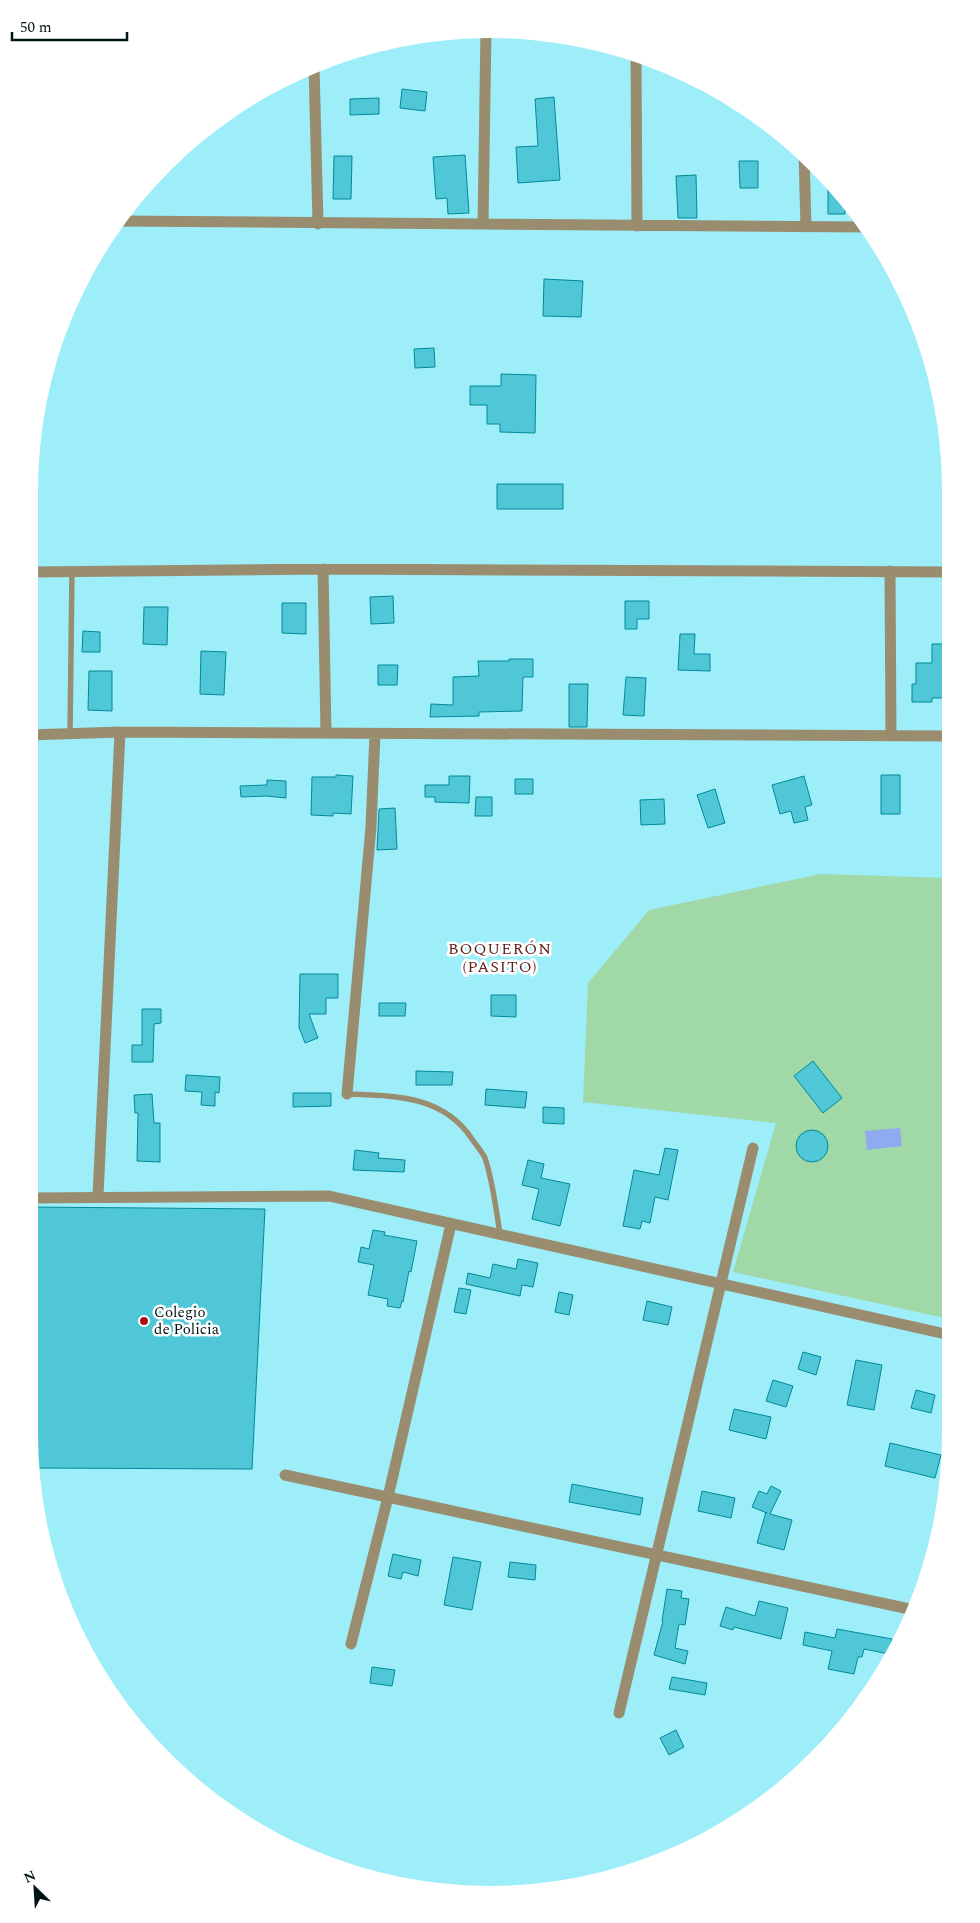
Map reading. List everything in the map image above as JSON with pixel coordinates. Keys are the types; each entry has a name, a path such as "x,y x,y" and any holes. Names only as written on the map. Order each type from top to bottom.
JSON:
{"street":[{"path":"483,224 486,38"},
{"path":"636,62 637,226"},
{"path":"314,73 318,224"},
{"path":"804,165 806,227"},
{"path":"127,221 858,227"},
{"path":"323,569 326,733"},
{"path":"38,572 323,569 942,572"},
{"path":"890,571 891,736"},
{"path":"98,1196 120,732"},
{"path":"38,735 120,732 942,736"},
{"path":"347,1094 371,827 374,734"},
{"path":"619,1713 753,1148"},
{"path":"38,1198 328,1196 942,1333"},
{"path":"351,1644 388,1497 452,1224"},
{"path":"285,1475 907,1608"}],"lane":[{"path":"70,734 72,572"},
{"path":"347,1094 395,1096 425,1102 450,1115 469,1134 484,1156 500,1234"}],"green space":[{"path":"821,874 942,878 942,1317 733,1272 776,1123 583,1102 588,983 649,910"}],"water":[{"path":"900,1128 902,1146 867,1150 865,1131"}],"building":[{"path":"402,89 427,92 425,111 400,108"},
{"path":"554,97 560,180 518,183 516,147 538,146 535,99"},
{"path":"379,98 379,114 350,115 350,99"},
{"path":"465,155 469,213 448,214 447,198 436,199 433,157"},
{"path":"334,156 352,156 351,199 333,199"},
{"path":"739,161 758,161 758,188 740,188"},
{"path":"696,175 697,218 678,218 676,176"},
{"path":"828,190 845,210 845,214 828,214"},
{"path":"544,279 583,281 581,317 543,316"},
{"path":"434,348 435,367 415,368 414,349"},
{"path":"501,374 536,375 535,433 500,432 500,424 487,424 487,405 470,405 470,386 501,386"},
{"path":"497,484 563,484 563,509 497,509"},
{"path":"393,596 394,623 371,624 370,597"},
{"path":"625,601 649,601 649,619 637,619 637,629 625,629"},
{"path":"282,603 306,603 306,634 282,633"},
{"path":"144,607 168,607 167,645 143,644"},
{"path":"83,631 100,632 100,652 82,652"},
{"path":"680,634 695,634 694,654 710,654 710,671 678,670"},
{"path":"932,644 942,644 942,698 932,698 932,702 912,702 912,684 916,684 916,663 932,663"},
{"path":"201,651 226,652 224,695 200,694"},
{"path":"509,659 533,659 533,677 523,677 522,711 479,712 479,716 430,717 431,704 453,705 453,677 479,676 478,661 509,661"},
{"path":"378,665 398,665 397,685 378,685"},
{"path":"89,671 112,671 112,711 88,710"},
{"path":"626,677 646,678 644,716 623,715"},
{"path":"569,684 588,684 587,727 569,727"},
{"path":"336,775 353,776 351,814 333,813 333,816 311,815 312,777 336,777"},
{"path":"881,775 900,775 900,814 881,814"},
{"path":"449,776 470,776 469,803 435,802 435,797 425,797 425,785 449,785"},
{"path":"804,776 812,805 805,807 808,820 794,823 791,811 780,814 772,785"},
{"path":"515,779 533,779 533,794 515,794"},
{"path":"267,780 286,781 286,798 266,796 241,797 240,786 267,785"},
{"path":"715,789 725,823 708,828 697,795"},
{"path":"476,797 492,797 492,816 475,816"},
{"path":"664,799 665,824 641,825 640,800"},
{"path":"395,808 397,849 377,850 379,809"},
{"path":"300,974 338,974 338,998 326,998 326,1014 309,1014 318,1038 305,1043 299,1027"},
{"path":"491,995 516,995 516,1017 491,1016"},
{"path":"379,1003 406,1003 405,1016 379,1016"},
{"path":"142,1009 161,1009 161,1023 154,1024 153,1062 132,1062 132,1045 142,1045"},
{"path":"813,1061 842,1098 823,1113 794,1076"},
{"path":"416,1071 453,1072 452,1085 416,1085"},
{"path":"186,1075 220,1077 219,1093 215,1092 215,1106 201,1105 202,1092 185,1091"},
{"path":"486,1089 527,1092 525,1108 485,1105"},
{"path":"293,1093 331,1093 331,1106 293,1107"},
{"path":"152,1094 154,1123 160,1123 160,1162 137,1161 138,1113 135,1113 134,1095"},
{"path":"543,1107 564,1108 564,1124 543,1123"},
{"path":"812,1130 823,1135 828,1146 823,1157 812,1162 801,1157 796,1146 801,1135"},
{"path":"665,1148 678,1150 668,1200 655,1197 650,1223 642,1221 640,1229 623,1226 634,1170 659,1175"},
{"path":"355,1150 379,1153 378,1158 405,1160 404,1172 353,1170"},
{"path":"528,1160 544,1164 541,1178 570,1184 560,1226 532,1219 539,1189 522,1185"},
{"name":"Colegio de Policia","path":"38,1207 265,1209 252,1469 39,1468"},
{"path":"373,1230 385,1232 384,1235 417,1241 411,1272 409,1271 400,1308 387,1306 388,1299 368,1295 374,1265 358,1262 361,1247 369,1249"},
{"path":"518,1259 538,1263 533,1287 522,1285 520,1296 466,1284 468,1273 490,1278 493,1264 516,1269"},
{"path":"459,1288 471,1290 466,1314 454,1312"},
{"path":"559,1292 573,1295 569,1315 555,1312"},
{"path":"647,1301 672,1307 668,1325 643,1320"},
{"path":"803,1352 821,1357 816,1375 798,1369"},
{"path":"856,1360 882,1365 874,1410 847,1405"},
{"path":"773,1380 793,1386 786,1407 766,1401"},
{"path":"916,1390 935,1395 931,1413 911,1408"},
{"path":"734,1409 771,1417 766,1439 729,1430"},
{"path":"890,1443 941,1455 935,1478 885,1466"},
{"path":"572,1484 643,1498 640,1515 569,1502"},
{"path":"771,1486 781,1491 770,1514 792,1520 784,1550 757,1543 766,1513 752,1507 759,1491 767,1494"},
{"path":"702,1491 735,1498 731,1518 698,1511"},
{"path":"393,1554 421,1560 418,1576 403,1572 401,1579 388,1576"},
{"path":"453,1557 481,1562 472,1610 444,1605"},
{"path":"510,1562 536,1565 535,1580 508,1577"},
{"path":"667,1589 682,1591 681,1598 689,1599 685,1625 679,1624 675,1648 688,1651 685,1664 654,1655 663,1621"},
{"path":"759,1601 788,1608 781,1639 734,1627 733,1630 720,1626 726,1607 755,1616"},
{"path":"837,1629 892,1639 885,1653 864,1649 862,1657 858,1657 854,1674 828,1669 832,1651 803,1645 805,1632 835,1638"},
{"path":"372,1667 395,1670 392,1686 370,1683"},
{"path":"672,1677 707,1683 705,1695 669,1689"},
{"path":"676,1730 684,1747 669,1755 660,1738"}],"place":[{"name":"Colegio de Policia","path":"144,1321"}],"district":[{"name":"BOQUERÓN (PASITO)","path":"500,957"}]}
